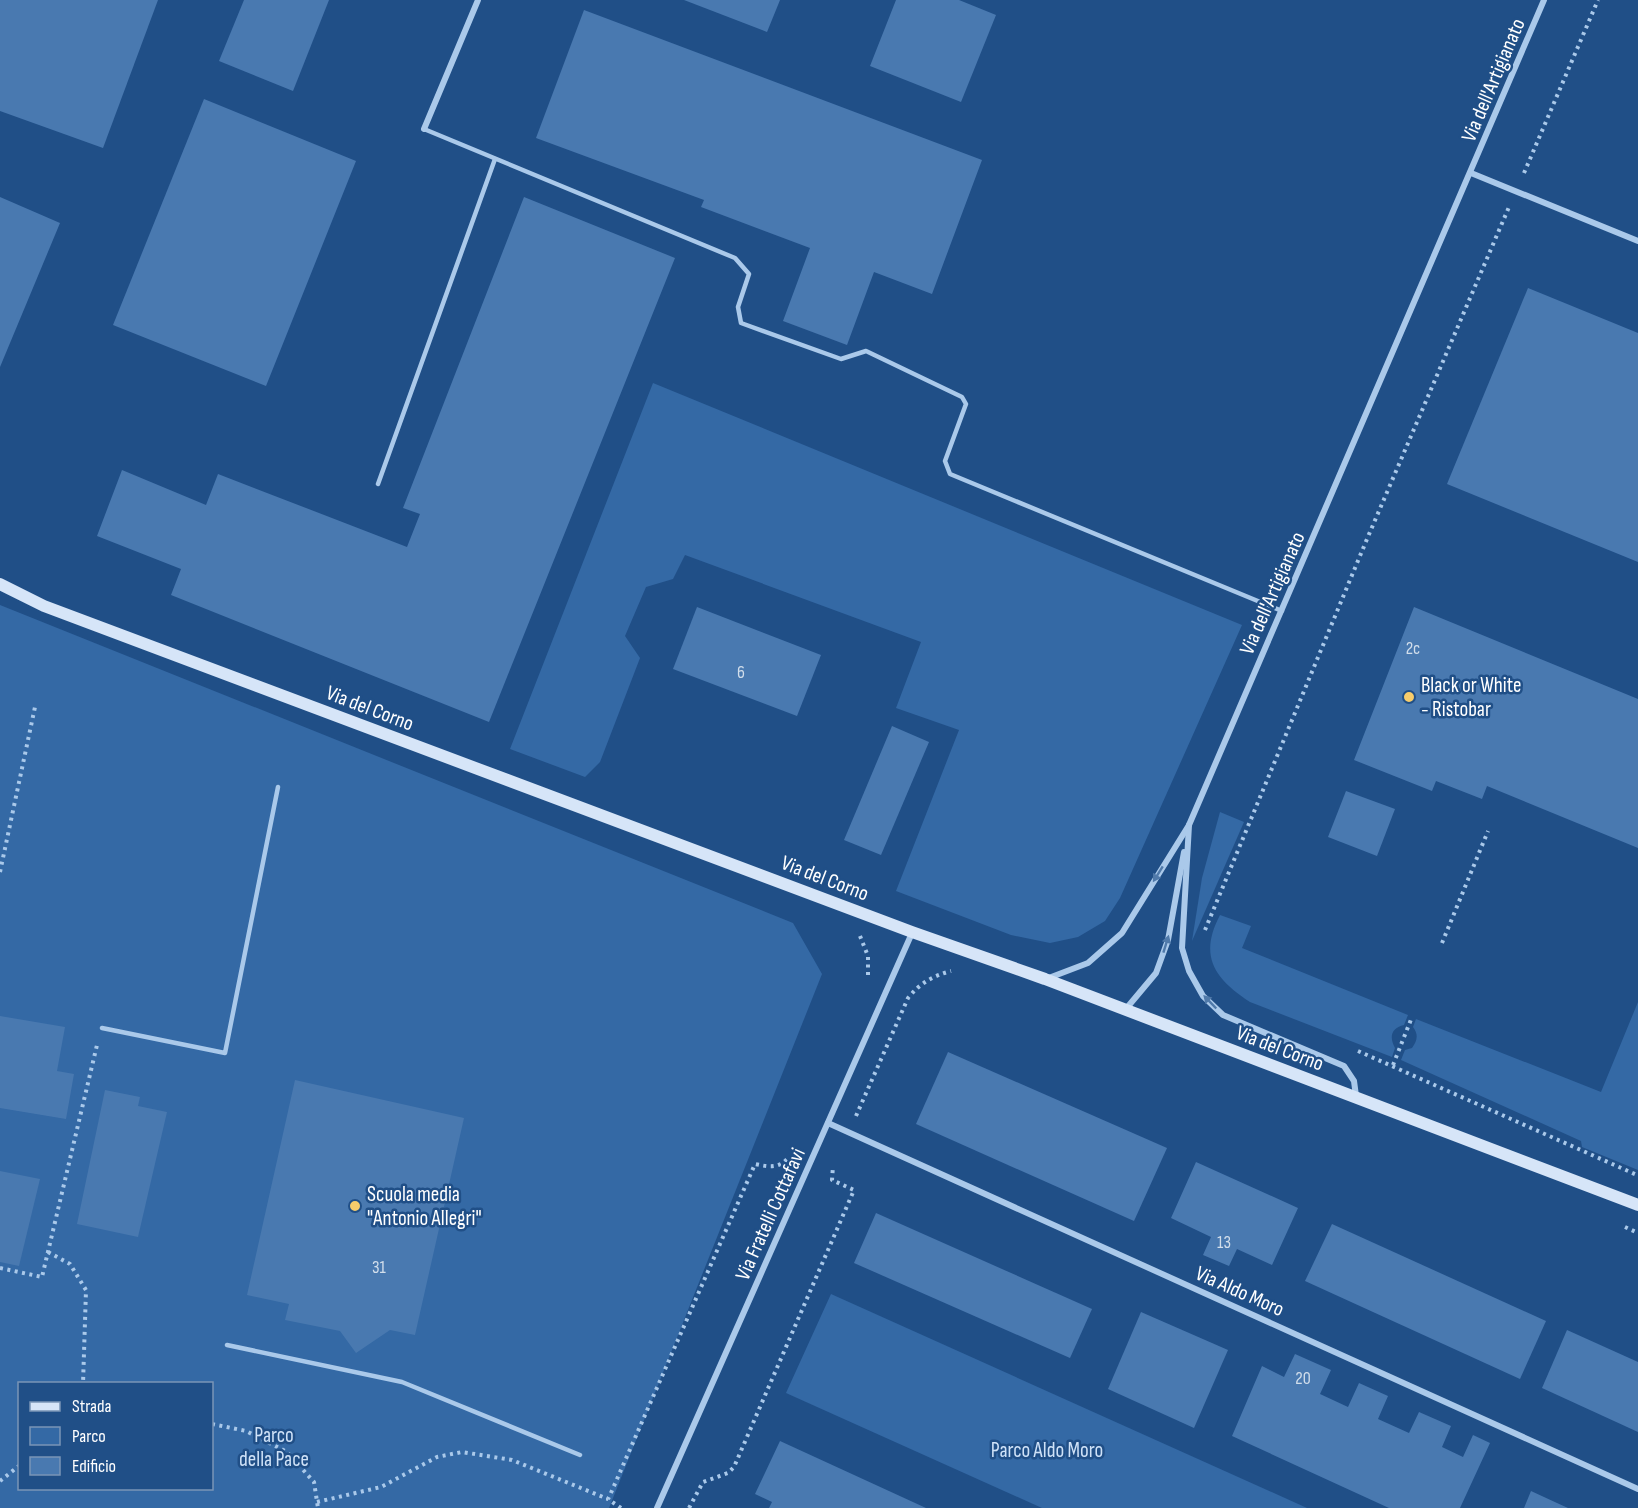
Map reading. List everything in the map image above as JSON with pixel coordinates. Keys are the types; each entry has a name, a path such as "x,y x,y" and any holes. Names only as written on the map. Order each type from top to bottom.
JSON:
{"street":[{"path":"424,129 478,0"},
{"name":"Via dell'Artigianato","path":"1045,979 1088,963 1122,933 1189,825 1544,0"},
{"name":"Via dell'Artigianato","path":"1471,173 1638,241"},
{"name":"Via del Corno","path":"0,584 44,606 912,932 1045,979 1638,1205"},
{"path":"1125,1010 1156,973 1168,940 1189,825"},
{"path":"1189,825 1182,948 1189,971 1203,996 1223,1015 1344,1066 1354,1081 1356,1098"},
{"name":"Via Fratelli Cottafavi","path":"657,1508 912,932"},
{"name":"Via Aldo Moro","path":"828,1123 1638,1489"}],"lane":[{"path":"424,129 735,258 749,274 738,307 741,323 841,359 866,351 962,397 966,404 945,461 950,474 1282,611"},
{"path":"378,484 495,159"},
{"path":"102,1028 225,1053 278,787"},
{"path":"227,1346 402,1382 580,1455"}],"path":[{"path":"1203,939 1367,539 1598,0"},
{"path":"0,872 35,706"},
{"path":"1442,943 1488,831"},
{"path":"844,906 868,956 867,982"},
{"path":"863,1101 908,998 930,977 955,970"},
{"path":"1393,1065 1412,1017"},
{"path":"0,1268 42,1277 102,1028"},
{"path":"1350,1048 1393,1065 1561,1140 1575,1150 1636,1175"},
{"path":"608,1499 755,1164 772,1167 783,1164 793,1153"},
{"path":"689,1508 703,1482 728,1473 734,1467 854,1190 831,1178 836,1159"},
{"path":"48,1252 70,1264 86,1290 83,1382"},
{"path":"213,1424 246,1431 287,1452 314,1482 318,1508"},
{"path":"317,1502 381,1487 436,1457 462,1452 512,1460 608,1499 621,1508"},
{"path":"0,1481 18,1468"}],"green space":[{"path":"653,383 1242,625 1120,898 1105,921 1078,937 1050,943 1011,935 896,891 959,730 896,708 921,642 685,555 673,579 646,587 625,636 640,658 600,762 585,777 510,749"},
{"name":"Parco della Pace","path":"0,605 793,923 822,974 609,1508 0,1508"},
{"path":"1220,812 1244,822 1192,941 1202,878"},
{"path":"1220,915 1251,926 1242,948 1408,1015 1404,1025 1396,1028 1392,1034 1395,1048 1392,1057 1250,1002 1237,993 1227,984 1213,964 1211,942"},
{"path":"1638,1002 1638,1170 1582,1147 1581,1141 1401,1060 1405,1050 1412,1048 1416,1040 1417,1035 1413,1027 1416,1019 1601,1092"},
{"name":"Parco Aldo Moro","path":"831,1294 1307,1508 1042,1508 786,1393"}],"building":[{"path":"0,0 158,0 103,148 0,111"},
{"path":"244,0 329,0 293,91 219,61"},
{"path":"684,0 780,0 767,32"},
{"path":"896,0 959,0 996,15 961,102 870,66"},
{"path":"584,10 982,160 932,294 874,272 847,345 783,321 810,248 701,207 704,200 536,138"},
{"path":"204,99 356,161 266,386 113,325"},
{"path":"0,197 60,223 0,367"},
{"path":"524,197 675,258 489,722 171,595 181,569 97,536 122,470 206,505 218,474 407,547 420,514 403,508"},
{"path":"1528,288 1638,333 1638,562 1447,484"},
{"path":"697,607 821,655 797,716 673,669"},
{"path":"1414,607 1638,699 1638,848 1487,786 1482,799 1436,781 1432,791 1354,760"},
{"path":"892,726 929,742 881,855 844,840"},
{"path":"1346,791 1395,809 1377,856 1328,837"},
{"path":"0,1016 65,1027 57,1071 74,1074 66,1119 0,1108"},
{"path":"948,1052 1167,1148 1134,1221 916,1124"},
{"name":"Scuola media \"Antonio Allegri\"","path":"295,1080 464,1118 415,1335 390,1330 356,1353 340,1331 285,1320 289,1304 247,1295"},
{"path":"105,1090 140,1097 138,1106 167,1112 138,1237 77,1224"},
{"path":"1196,1162 1298,1208 1272,1265 1237,1249 1229,1266 1203,1255 1211,1237 1171,1218"},
{"path":"0,1171 40,1179 19,1266 0,1262"},
{"path":"876,1213 1092,1309 1070,1358 854,1263"},
{"path":"1332,1224 1546,1321 1520,1379 1305,1281"},
{"path":"1141,1312 1228,1350 1194,1428 1108,1389"},
{"path":"1567,1330 1638,1362 1638,1432 1542,1388"},
{"path":"1295,1354 1331,1370 1320,1394 1348,1407 1359,1383 1388,1396 1378,1419 1409,1433 1419,1412 1451,1426 1442,1447 1463,1457 1473,1435 1490,1443 1460,1508 1389,1508 1232,1436 1262,1366 1284,1377"},
{"path":"780,1441 926,1508 769,1508 772,1502 755,1494"},
{"path":"1531,1491 1557,1503 1568,1508 1524,1508"}],"place":[{"name":"Black or White - Ristobar","path":"1409,697"},
{"name":"Scuola media \"Antonio Allegri\"","path":"355,1206"}]}
